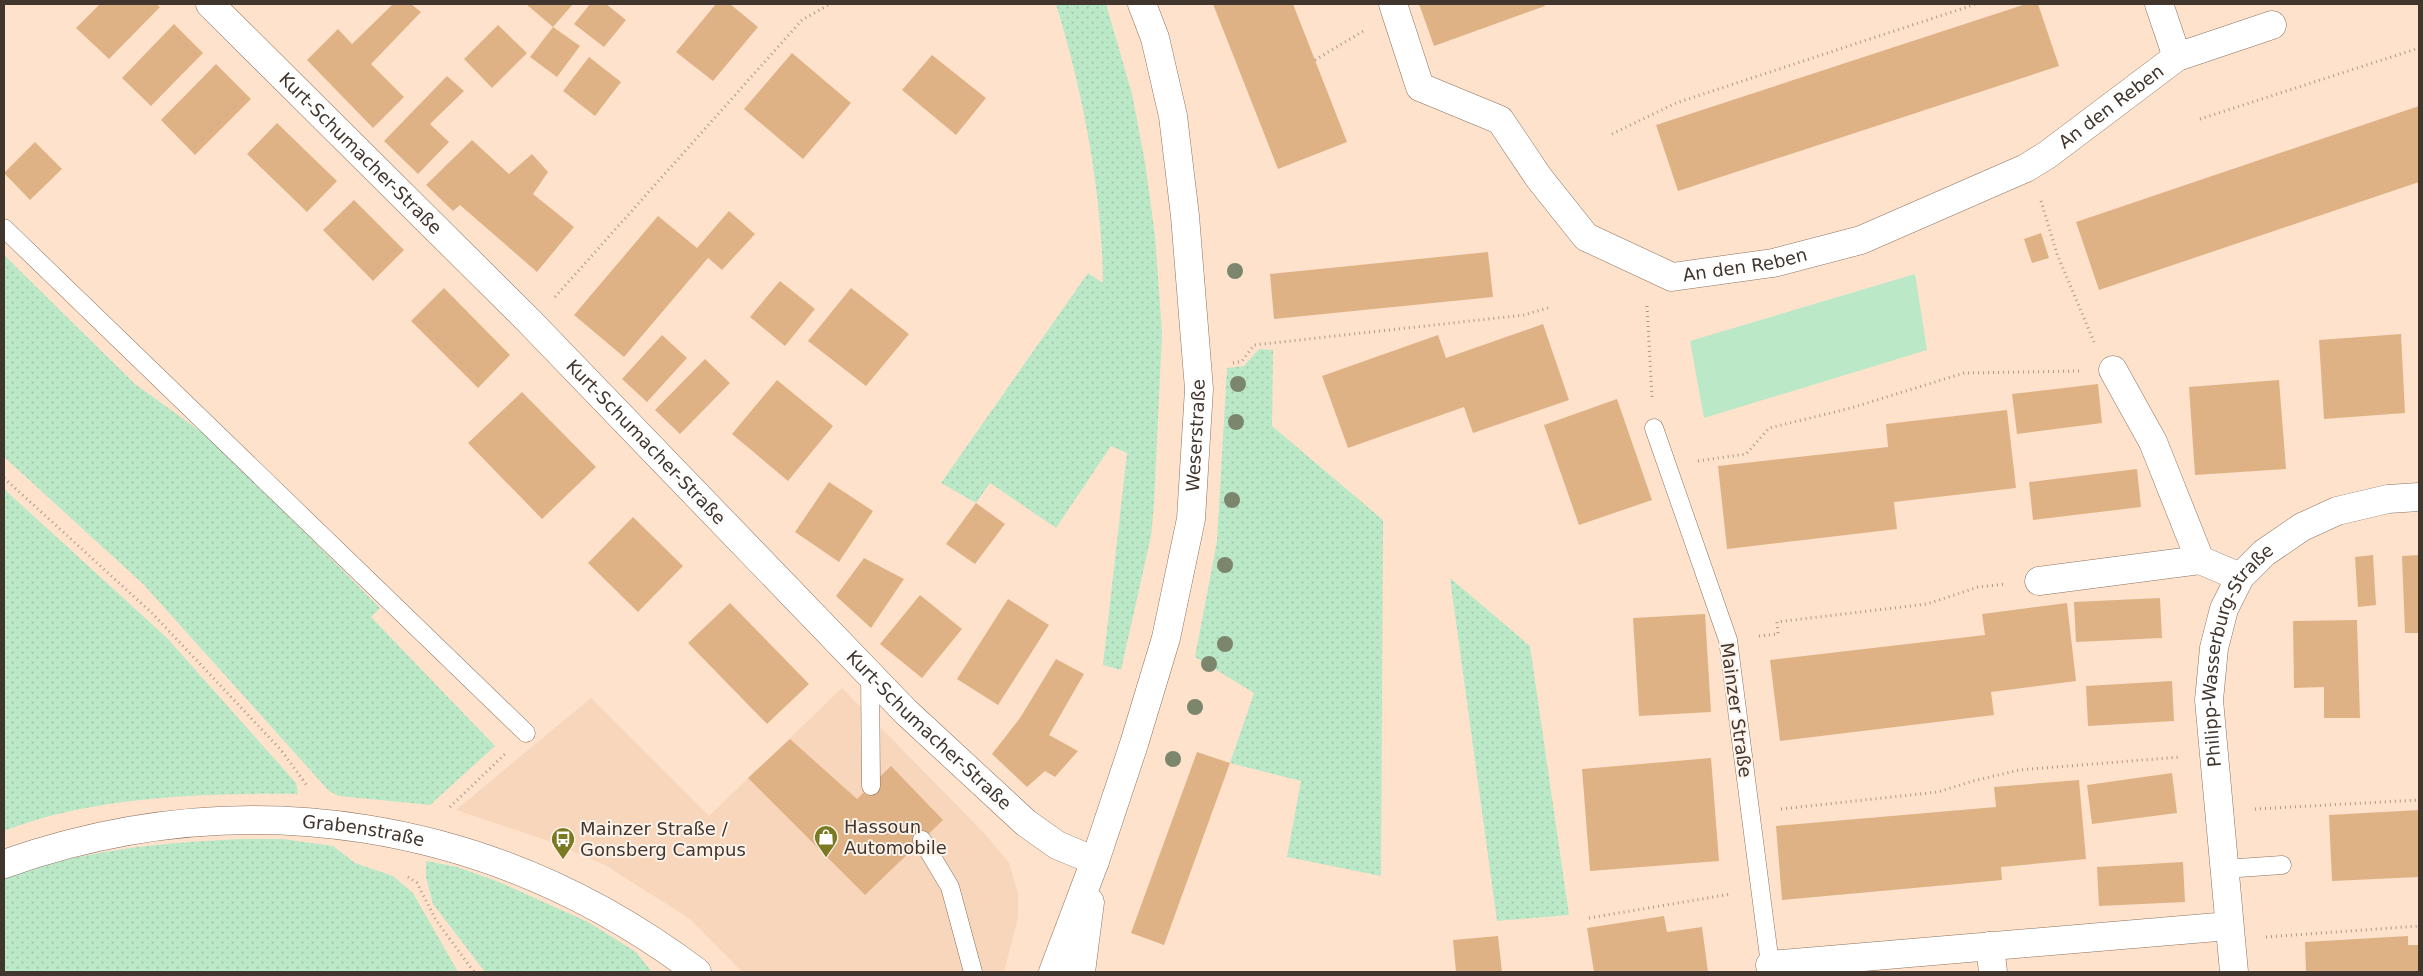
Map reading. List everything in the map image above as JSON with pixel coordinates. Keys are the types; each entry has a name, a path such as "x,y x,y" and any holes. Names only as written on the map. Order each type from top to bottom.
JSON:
{"street":[{"name":"Kurt-Schumacher-Straße","path":"210,4 529,322 920,725 1026,823 1057,845 1095,861"},
{"name":"Weserstraße","path":"1053,972 1095,861 1166,638 1191,519 1199,389 1185,216 1172,116 1155,38 1142,4"},
{"name":"An den Reben","path":"2159,4 2177,57"},
{"name":"An den Reben","path":"1395,8 1420,87 1500,120 1539,178 1586,237 1672,277 1773,263 1861,240 2026,168 2047,155 2177,57 2272,25"},
{"path":"2113,370 2153,442 2200,560"},
{"name":"Philipp-Wasserburg-Straße","path":"2234,972 2209,700 2214,648 2224,610 2240,577 2264,553 2302,527 2337,511 2388,499 2419,497"},
{"path":"2039,581 2200,560 2240,577"},
{"name":"Grabenstraße","path":"4,864 42,850 114,832 187,822 261,820 335,824 381,830 433,841 549,884 589,903 673,954 697,972"},
{"name":"Weserstraße","path":"1081,972 1095,861"},
{"path":"1770,968 1991,959 2230,933"}],"lane":[{"path":"4,228 526,733"},
{"name":"Mainzer Straße","path":"1654,428 1728,640 1770,968"},
{"path":"870,674 870,786"},
{"path":"922,840 950,887 973,972"},
{"path":"2224,870 2282,865"}],"path":[{"path":"529,322 561,291 802,20 830,4"},
{"path":"1612,134 1676,103 1976,4"},
{"path":"1315,60 1395,8"},
{"path":"2200,119 2419,48"},
{"path":"2040,196 2057,254 2092,340 2113,370"},
{"path":"1647,306 1654,428"},
{"path":"1226,364 1242,361 1254,345 1524,315 1551,307"},
{"path":"1666,466 1746,454 1769,428 1851,408 1964,374 2113,370"},
{"path":"4,478 153,614 281,750 312,793"},
{"path":"1784,621 1927,604 1978,587 2039,581"},
{"path":"450,807 526,733"},
{"path":"1750,813 1938,792 1973,780 2019,770 2214,754"},
{"path":"2219,811 2419,800"},
{"path":"417,883 436,920 474,972"},
{"path":"1589,918 1759,889"},
{"path":"2230,933 2419,926"}],"shaded area":[{"path":"842,688 986,835 1009,863 1018,893 1018,917 1004,972 742,972 690,919 605,865 549,841 456,810 591,698 709,816"}],"green space":[{"path":"1056,4 1106,4 1132,94 1145,162 1155,236 1162,333 1154,504 1151,536 1121,670 1103,665 1127,453 1111,446 1056,528 990,483 976,503 941,483 1088,273 1103,283 1099,213 1089,142 1075,72"},
{"path":"4,255 135,384 214,441 380,608 371,617 495,746 430,805 339,796 329,791 143,584 4,457"},
{"path":"1915,274 1927,350 1704,418 1690,341"},
{"path":"1259,349 1273,350 1272,426 1383,520 1381,876 1287,857 1301,781 1230,763 1254,693 1195,657 1217,541 1227,368 1244,366"},
{"path":"4,489 167,638 296,783 298,794 225,794 149,799 74,810 38,819 4,831"},
{"path":"1450,578 1530,646 1569,915 1497,921"},
{"path":"283,839 333,846 355,863 393,876 413,893 458,972 4,972 4,878 33,868 123,849 184,842"},
{"path":"426,861 457,867 499,882 588,922 636,952 652,972 485,972 433,904 426,877"}],"building":[{"path":"100,4 156,4 160,7 109,59 76,28"},
{"path":"393,4 411,4 421,12 371,64 404,97 373,128 307,60 338,29 352,44"},
{"path":"526,4 573,4 553,27"},
{"path":"590,4 606,4 626,20 604,47 574,24"},
{"path":"716,4 730,4 758,27 713,81 676,52"},
{"path":"1213,4 1293,4 1347,142 1278,169"},
{"path":"1419,4 1544,4 1545,6 1434,46"},
{"path":"2026,4 2038,4 2059,66 1678,191 1656,125"},
{"path":"174,24 203,53 151,106 122,78"},
{"path":"498,25 527,53 492,88 464,59"},
{"path":"553,27 580,46 557,77 530,57"},
{"path":"792,53 851,103 803,159 744,109"},
{"path":"932,55 986,98 956,135 902,90"},
{"path":"589,57 621,82 595,116 563,91"},
{"path":"216,64 251,99 195,155 161,120"},
{"path":"447,76 464,91 430,124 449,142 418,174 384,141"},
{"path":"2419,106 2419,182 2099,290 2076,222"},
{"path":"277,123 337,181 307,212 247,154"},
{"path":"472,140 509,174 532,154 548,172 533,194 574,227 537,272 460,205 453,211 426,185"},
{"path":"35,142 62,169 30,200 4,173"},
{"path":"354,200 404,250 373,281 323,230"},
{"path":"729,211 755,234 722,270 708,258 624,357 574,315 658,216 697,248"},
{"path":"2041,233 2049,258 2032,263 2024,239"},
{"path":"1488,252 1493,297 1274,319 1270,274"},
{"path":"780,281 815,309 785,346 750,317"},
{"path":"444,288 510,355 478,388 411,321"},
{"path":"851,288 909,334 866,386 808,341"},
{"path":"1543,324 1569,400 1473,433 1464,407 1348,448 1322,376 1438,335 1446,358"},
{"path":"2401,334 2405,413 2324,419 2319,340"},
{"path":"662,335 687,358 647,402 622,379"},
{"path":"705,359 730,383 680,434 655,410"},
{"path":"777,380 833,426 788,481 732,434"},
{"path":"2279,380 2286,469 2195,475 2189,387"},
{"path":"2098,384 2102,423 2017,434 2012,394"},
{"path":"522,392 596,467 542,519 468,443"},
{"path":"1617,399 1652,500 1579,525 1544,425"},
{"path":"2007,410 2016,488 1894,502 1897,529 1727,549 1718,466 1888,447 1886,424"},
{"path":"2137,469 2141,507 2033,520 2029,482"},
{"path":"829,482 873,511 839,562 795,532"},
{"path":"976,503 1005,524 975,564 946,544"},
{"path":"633,517 683,566 638,612 588,563"},
{"path":"2373,555 2376,605 2358,607 2355,557"},
{"path":"2419,555 2419,633 2405,633 2402,556"},
{"path":"864,558 904,579 871,628 836,596"},
{"path":"920,595 962,629 922,678 880,644"},
{"path":"2160,598 2162,638 2076,642 2074,602"},
{"path":"1008,599 1049,625 998,705 957,679"},
{"path":"730,603 809,684 767,724 688,643"},
{"path":"2067,603 2076,681 1991,692 1994,715 1780,741 1770,660 1985,635 1982,614"},
{"path":"1705,614 1711,712 1639,716 1633,618"},
{"path":"2357,620 2360,718 2324,718 2324,687 2294,688 2293,621"},
{"path":"1056,659 1084,674 1049,735 1078,751 1055,777 1045,771 1027,787 992,754 1020,718"},
{"path":"2172,681 2174,721 2088,726 2086,686"},
{"path":"790,739 857,799 891,766 943,820 865,895 748,778"},
{"path":"1197,752 1230,763 1164,945 1131,933"},
{"path":"1711,758 1719,861 1590,871 1582,769"},
{"path":"2172,773 2177,813 2092,824 2087,785"},
{"path":"2079,780 2086,859 2001,867 2002,880 1782,900 1776,826 1996,807 1994,787"},
{"path":"2419,810 2419,877 2332,881 2329,815"},
{"path":"2183,862 2185,902 2099,906 2097,867"},
{"path":"1664,916 1667,932 1702,927 1708,972 1594,972 1587,928"},
{"path":"1498,936 1502,972 1456,972 1453,940"},
{"path":"2408,936 2408,945 2419,945 2419,972 2306,972 2305,942"}],"place":[{"name":"Hassoun Automobile","path":"826,858"},
{"name":"Mainzer Straße / Gonsberg Campus","path":"563,860"}]}
